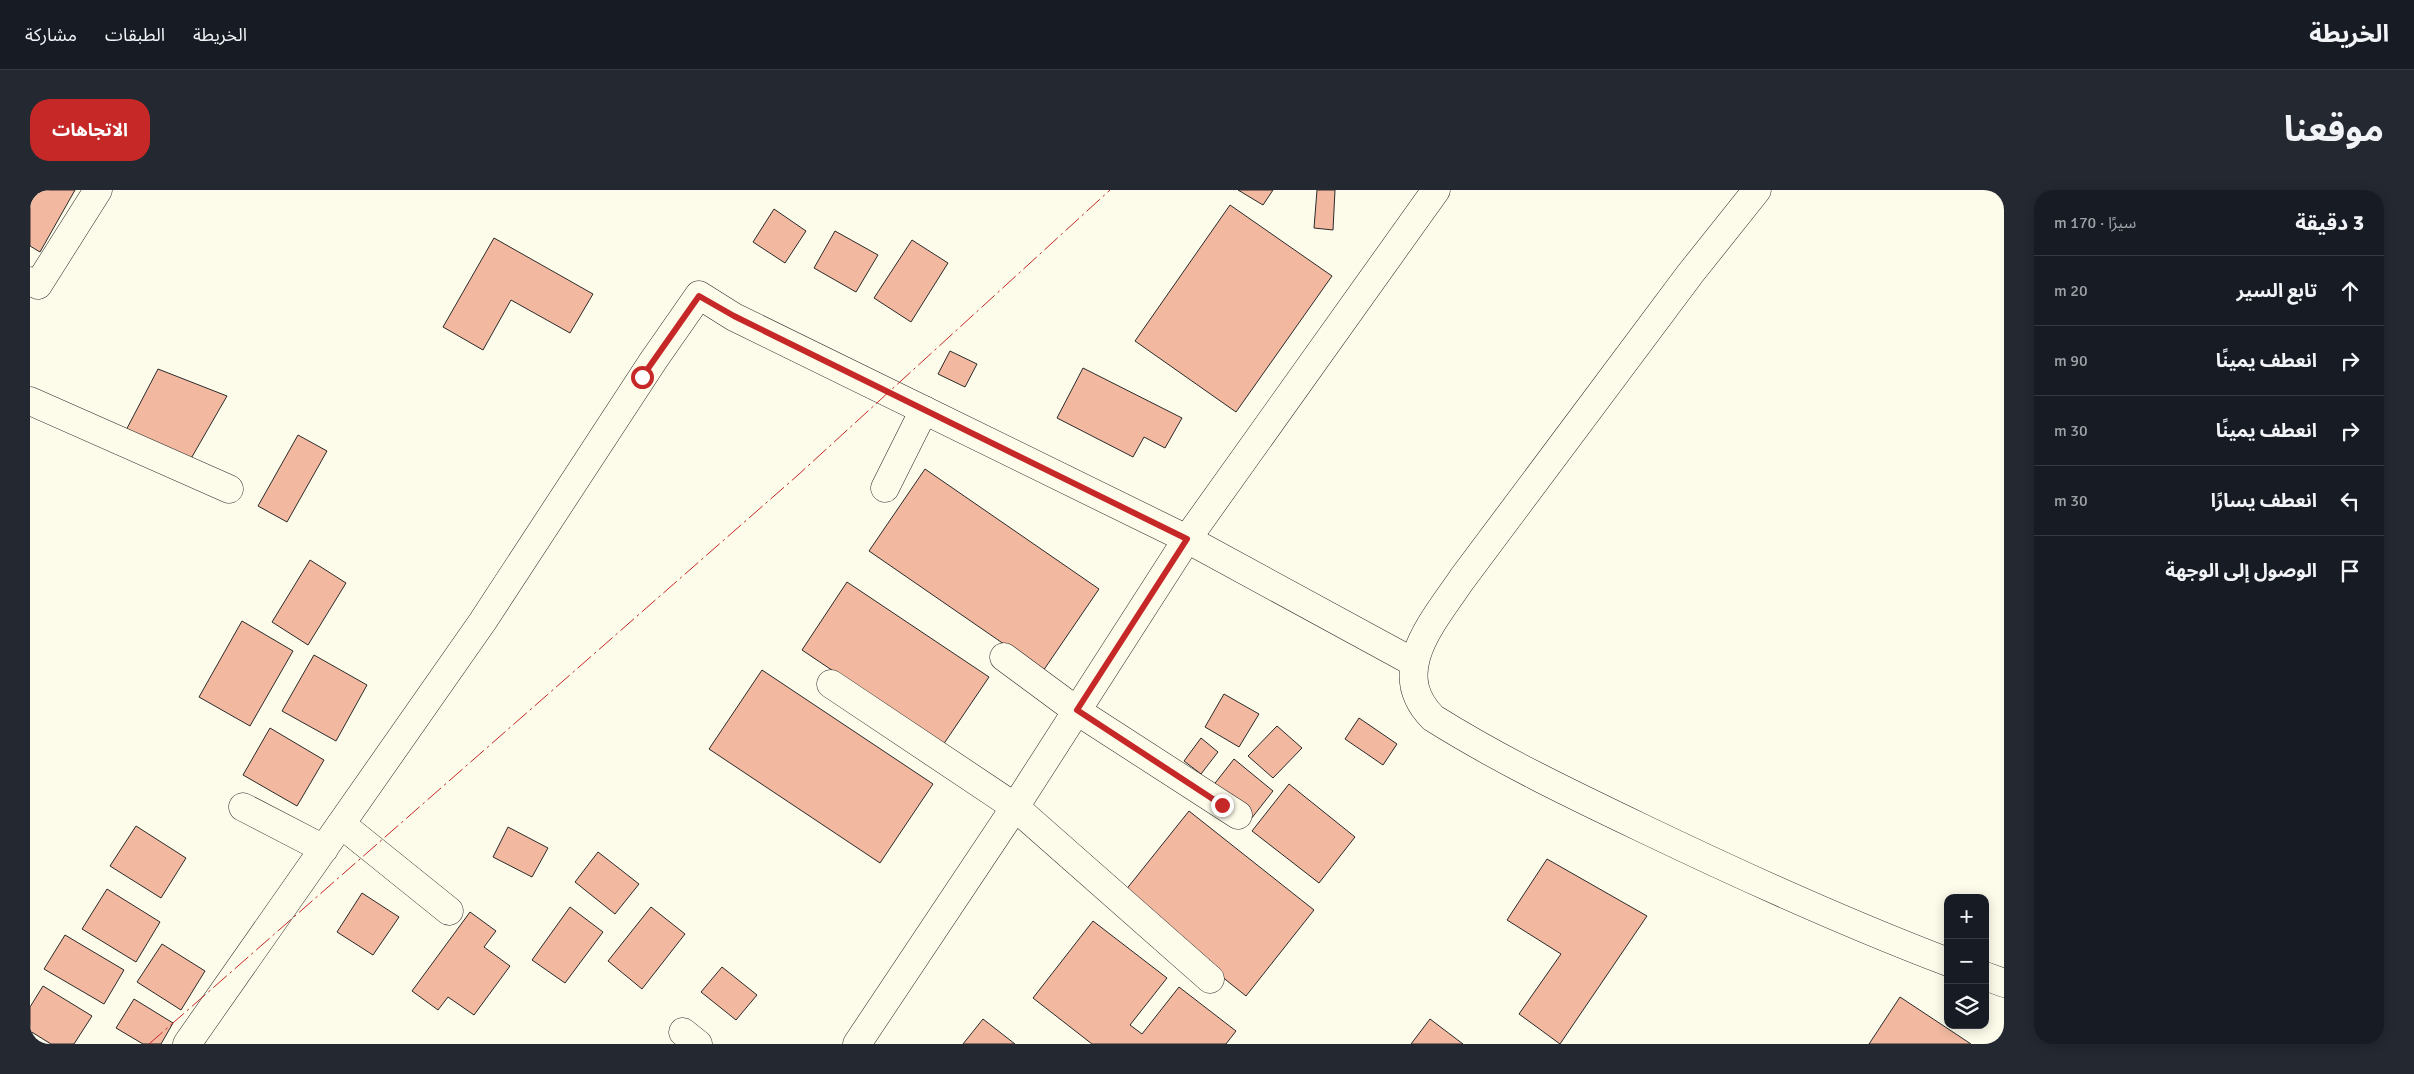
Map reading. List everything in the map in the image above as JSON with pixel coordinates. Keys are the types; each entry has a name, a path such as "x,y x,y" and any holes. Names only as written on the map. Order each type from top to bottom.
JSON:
{"street":[{"path":"34,283 98,190"},
{"path":"857,1044 1187,539 1436,190"},
{"path":"1757,190 1690,274 1462,579 1432,624 1413,662 1414,688 1421,706 1433,718 1461,736 1539,778 1760,884 1863,929 1944,960"},
{"path":"188,1044 483,621 653,361 699,296 734,316 1187,539 1413,662"},
{"path":"30,401 229,489"},
{"path":"885,488 924,410"},
{"path":"1004,657 1077,710 1238,815"},
{"path":"831,684 1014,806 1210,978"},
{"path":"243,807 324,849"},
{"path":"341,824 449,911"},
{"path":"1989,977 2004,983"}],"building":[{"path":"30,190 75,190 40,252 30,246"},
{"path":"1238,190 1273,190 1263,205"},
{"path":"1317,190 1335,190 1333,230 1314,228"},
{"path":"1230,205 1332,276 1236,412 1135,341"},
{"path":"774,209 806,231 785,263 753,242"},
{"path":"835,231 878,255 856,292 814,268"},
{"path":"494,238 593,294 570,333 511,300 483,350 443,327"},
{"path":"912,240 948,263 911,322 874,298"},
{"path":"950,351 977,364 965,387 938,374"},
{"path":"1083,368 1182,418 1165,448 1144,437 1133,457 1057,418"},
{"path":"158,369 227,396 189,462 123,436"},
{"path":"298,435 327,451 287,522 258,506"},
{"path":"925,469 1099,589 1043,671 869,551"},
{"path":"310,560 346,583 308,645 272,622"},
{"path":"847,582 989,677 943,745 802,650"},
{"path":"242,621 293,651 250,726 199,697"},
{"path":"314,655 367,685 336,741 282,711"},
{"path":"762,670 933,784 880,863 709,749"},
{"path":"1224,694 1259,714 1239,747 1205,727"},
{"path":"1359,718 1397,744 1383,765 1345,739"},
{"path":"1277,726 1302,748 1273,778 1248,756"},
{"path":"270,728 324,760 297,806 243,775"},
{"path":"1201,738 1218,752 1201,774 1184,761"},
{"path":"1234,759 1273,791 1251,819 1212,787"},
{"path":"1289,784 1355,837 1319,883 1252,831"},
{"path":"1189,811 1314,910 1246,996 1121,896"},
{"path":"136,826 186,858 161,898 110,866"},
{"path":"508,827 548,848 532,877 493,857"},
{"path":"598,852 639,884 615,914 575,882"},
{"path":"1547,859 1647,916 1560,1044 1519,1014 1561,954 1507,920"},
{"path":"107,889 160,922 136,962 82,929"},
{"path":"362,893 399,917 373,955 337,932"},
{"path":"570,907 603,932 565,983 532,960"},
{"path":"651,907 685,934 642,989 608,961"},
{"path":"470,912 496,931 484,947 510,966 474,1015 448,997 438,1010 412,991"},
{"path":"1093,921 1167,978 1130,1025 1142,1034 1179,987 1236,1031 1226,1044 1092,1044 1033,998"},
{"path":"65,935 124,970 104,1004 44,969"},
{"path":"162,944 205,971 181,1010 137,982"},
{"path":"722,967 757,995 736,1020 701,992"},
{"path":"43,986 92,1016 74,1044 51,1044 30,1031 30,1007"},
{"path":"1900,997 1944,1026 1944,1029 1948,1029 1971,1044 1869,1044"},
{"path":"134,999 173,1023 161,1044 143,1044 116,1028"},
{"path":"983,1019 1015,1044 963,1044"},
{"path":"1430,1019 1463,1044 1411,1044"}],"power":[{"path":"149,1044 798,475 1110,190"}],"route":[{"path":"642,377 699,296 734,316 1187,539 1077,710 1222,805"}]}
